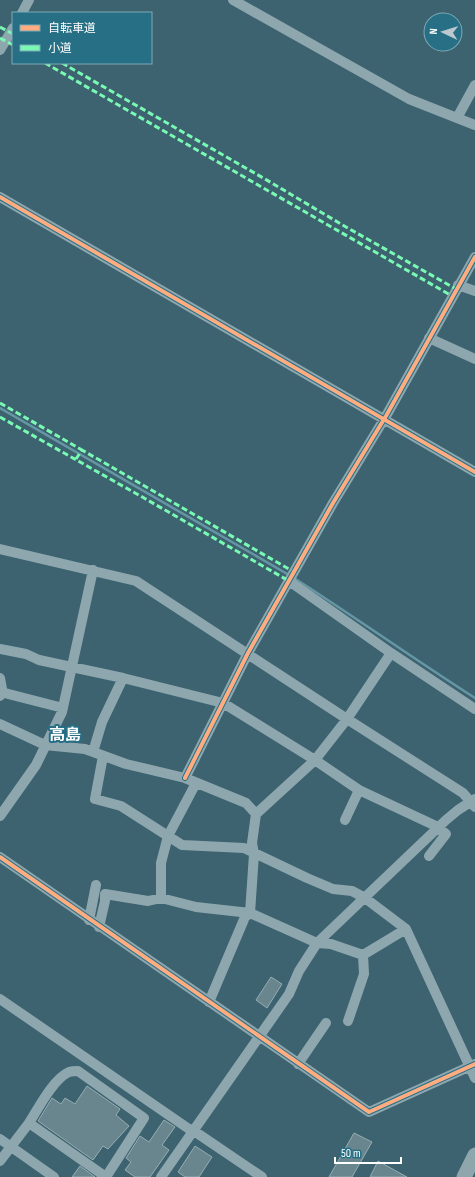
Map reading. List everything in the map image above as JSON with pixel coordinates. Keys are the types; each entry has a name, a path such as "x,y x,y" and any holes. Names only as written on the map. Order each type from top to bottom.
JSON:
{"highway":[{"path":"464,1177 475,1155"}],"street":[{"path":"23,12 29,0"},
{"path":"233,0 409,99 475,125"},
{"path":"0,50 12,30"},
{"path":"457,118 475,85"},
{"path":"0,197 475,472"},
{"path":"185,778 248,653 333,503 384,420 475,257"},
{"path":"458,285 475,291"},
{"path":"429,338 475,359"},
{"path":"0,549 136,581 463,793 474,803 458,810 438,827 317,943 299,971 289,994 161,1177"},
{"path":"0,816 36,765 63,708 93,570"},
{"path":"289,581 391,653 475,709"},
{"path":"0,649 26,654 39,660 72,668 124,678 223,703 315,760 360,790 438,827 446,834 429,856"},
{"path":"209,1002 245,917 250,913 254,854 252,843 256,814 315,760 347,719 391,653"},
{"path":"0,678 2,689 1,694 63,708"},
{"path":"93,752 102,722 124,678"},
{"path":"0,724 45,745 85,749 126,764 185,778 246,803 256,814"},
{"path":"103,756 95,799 122,806 182,845 244,848 254,854 333,889 352,891 365,898 406,929 472,1065 475,1078"},
{"path":"161,898 161,863 168,836 196,783"},
{"path":"346,820 360,790"},
{"path":"0,857 99,927 369,1112 472,1065"},
{"path":"89,920 96,885"},
{"path":"99,927 105,901 105,894 148,901 161,898 196,907 250,913 317,943 331,944 363,956"},
{"path":"363,956 406,929"},
{"path":"348,1021 364,974 363,956"},
{"path":"0,999 188,1129 194,1131 262,1177"},
{"path":"298,1064 326,1023"},
{"path":"0,1161 54,1086 62,1077 70,1072 78,1071 144,1118 106,1177 28,1123"},
{"path":"0,1139 54,1177"}],"building":[{"path":"271,977 282,984 267,1008 256,1000"},
{"path":"87,1086 120,1109 116,1115 129,1126 108,1149 103,1146 93,1160 38,1121 52,1098 61,1104 65,1098 75,1104"},
{"path":"164,1120 175,1127 162,1145 169,1150 150,1177 135,1177 125,1170 131,1162 126,1158 140,1136 149,1142"},
{"path":"354,1133 372,1142 352,1177 329,1177"},
{"path":"195,1146 212,1157 199,1177 185,1177 178,1172"},
{"path":"378,1161 407,1177 370,1177"},
{"path":"80,1166 95,1177 72,1177"}],"waterway":[{"path":"0,408 289,575"},
{"path":"294,578 475,698"}],"marked path":[{"path":"0,27 12,33"},
{"path":"0,38 12,44"},
{"path":"47,64 452,296"},
{"path":"64,64 456,289"},
{"path":"0,403 82,450"},
{"path":"0,417 289,581"},
{"path":"76,459 82,450 294,572"}],"cycle path":[{"path":"0,197 475,472"},
{"path":"185,778 248,653 333,503 386,416 475,257"},
{"path":"0,857 369,1112 475,1064"}],"district":[{"name":"高島","path":"65,734"}]}
